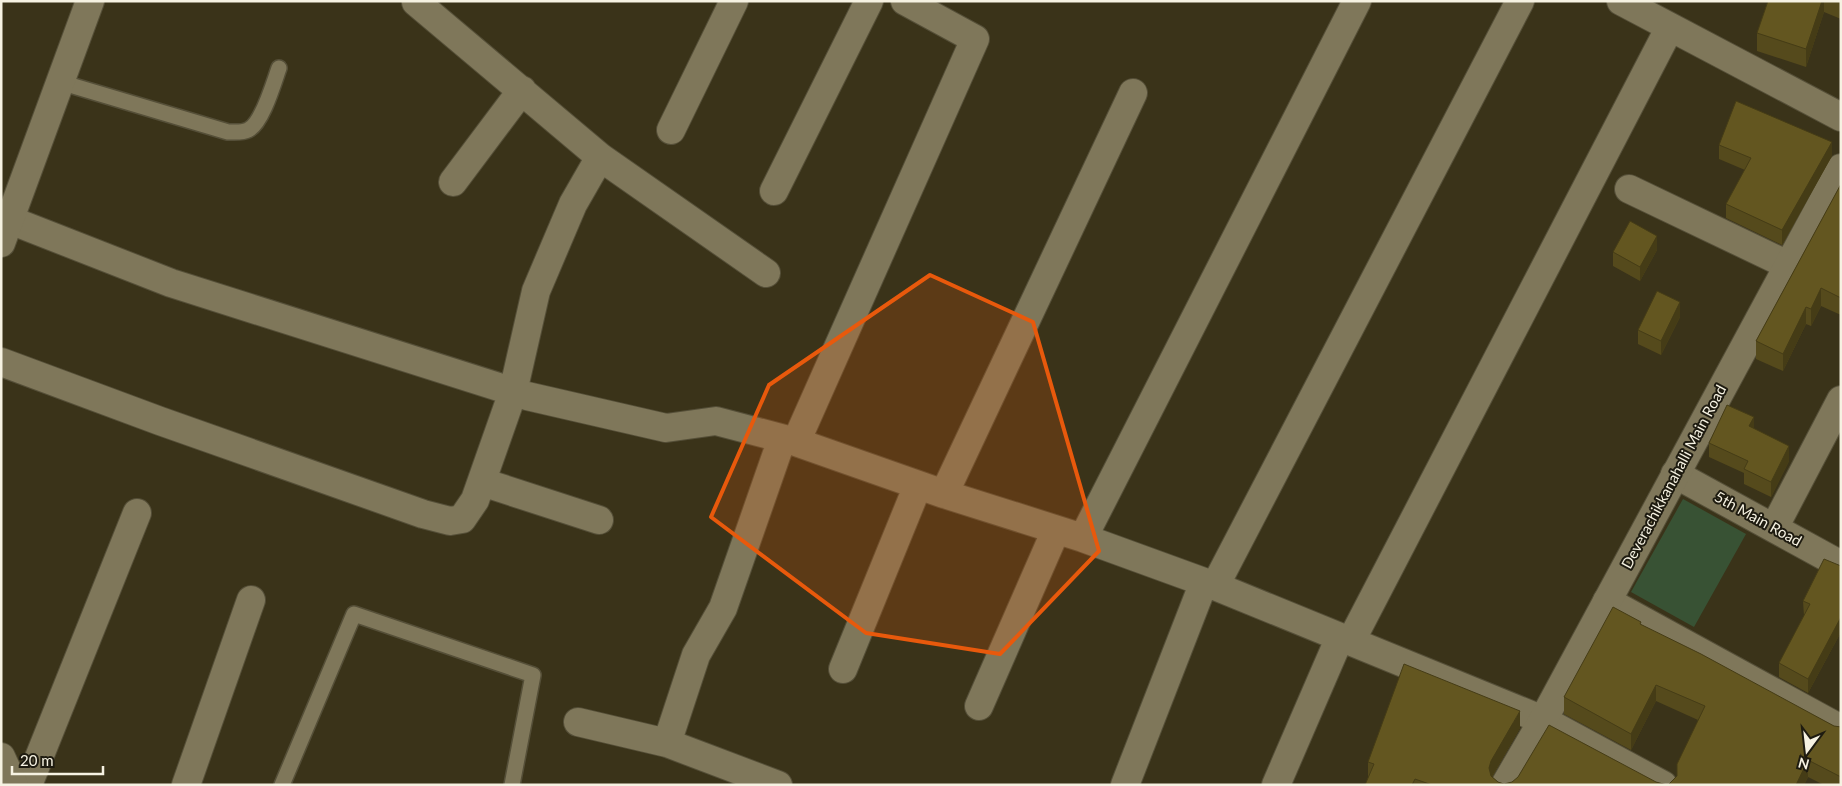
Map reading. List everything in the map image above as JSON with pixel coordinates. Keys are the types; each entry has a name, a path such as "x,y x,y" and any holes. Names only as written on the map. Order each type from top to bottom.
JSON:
{"street":[{"path":"90,1 5,232 513,392 666,428 716,421 789,441 944,494 1082,538 1210,584 1543,720 1663,785"},
{"path":"671,130 734,1"},
{"path":"774,191 869,1"},
{"path":"667,743 696,654 723,608 789,441 975,39 905,1"},
{"path":"1082,538 1357,1"},
{"path":"1125,785 1210,584 1520,1"},
{"path":"1621,1 1841,116"},
{"path":"416,2 600,157 766,274"},
{"path":"1276,785 1346,639 1670,27"},
{"path":"453,182 522,90"},
{"path":"944,494 1133,94"},
{"path":"1,362 160,421 423,514 450,521 462,519 475,500 513,392 536,291 573,204 600,157"},
{"name":"Deverachikkanahalli Main Road","path":"1505,785 1543,720 1841,168"},
{"path":"1629,189 1788,265"},
{"path":"1774,528 1841,400"},
{"name":"5th Main Road","path":"1675,474 1841,565"},
{"path":"482,482 599,520"},
{"path":"843,670 918,485"},
{"path":"28,785 137,513"},
{"path":"979,706 1056,530"},
{"path":"186,785 251,600"},
{"path":"1607,601 1841,729"},
{"path":"578,722 667,743 778,785"},
{"path":"1,757 14,785"}],"lane":[{"path":"60,82 228,132 240,132 249,130 258,122 279,68"},
{"path":"282,785 354,614 533,675 512,785"}],"highlighted area":[{"path":"930,275 1033,322 1099,551 1000,654 866,633 711,517 769,385"}],"green space":[{"path":"1683,499 1746,534 1694,627 1631,592"}],"building":[{"path":"1768,1 1822,1 1806,49 1757,33"},
{"path":"1736,101 1832,142 1782,230 1726,204 1751,158 1719,145"},
{"path":"1841,184 1841,298 1821,288 1811,309 1806,307 1783,354 1756,341"},
{"path":"1630,221 1657,236 1640,267 1613,252"},
{"path":"1657,291 1680,302 1661,341 1638,330"},
{"path":"1727,405 1754,417 1749,426 1789,446 1771,482 1744,469 1748,461 1709,443"},
{"path":"1824,559 1841,566 1841,617 1808,679 1779,663 1810,604 1803,601"},
{"path":"1613,607 1641,622 1640,624 1701,654 1834,726 1841,727 1841,777 1808,760 1796,785 1668,785 1677,776 1677,764 1705,706 1656,685 1631,734 1564,697"},
{"path":"1404,664 1520,711 1491,761 1489,768 1491,776 1498,782 1504,784 1512,782 1518,777 1549,725 1656,782 1667,785 1432,785 1415,779 1412,785 1365,785 1374,764 1368,762"}]}
